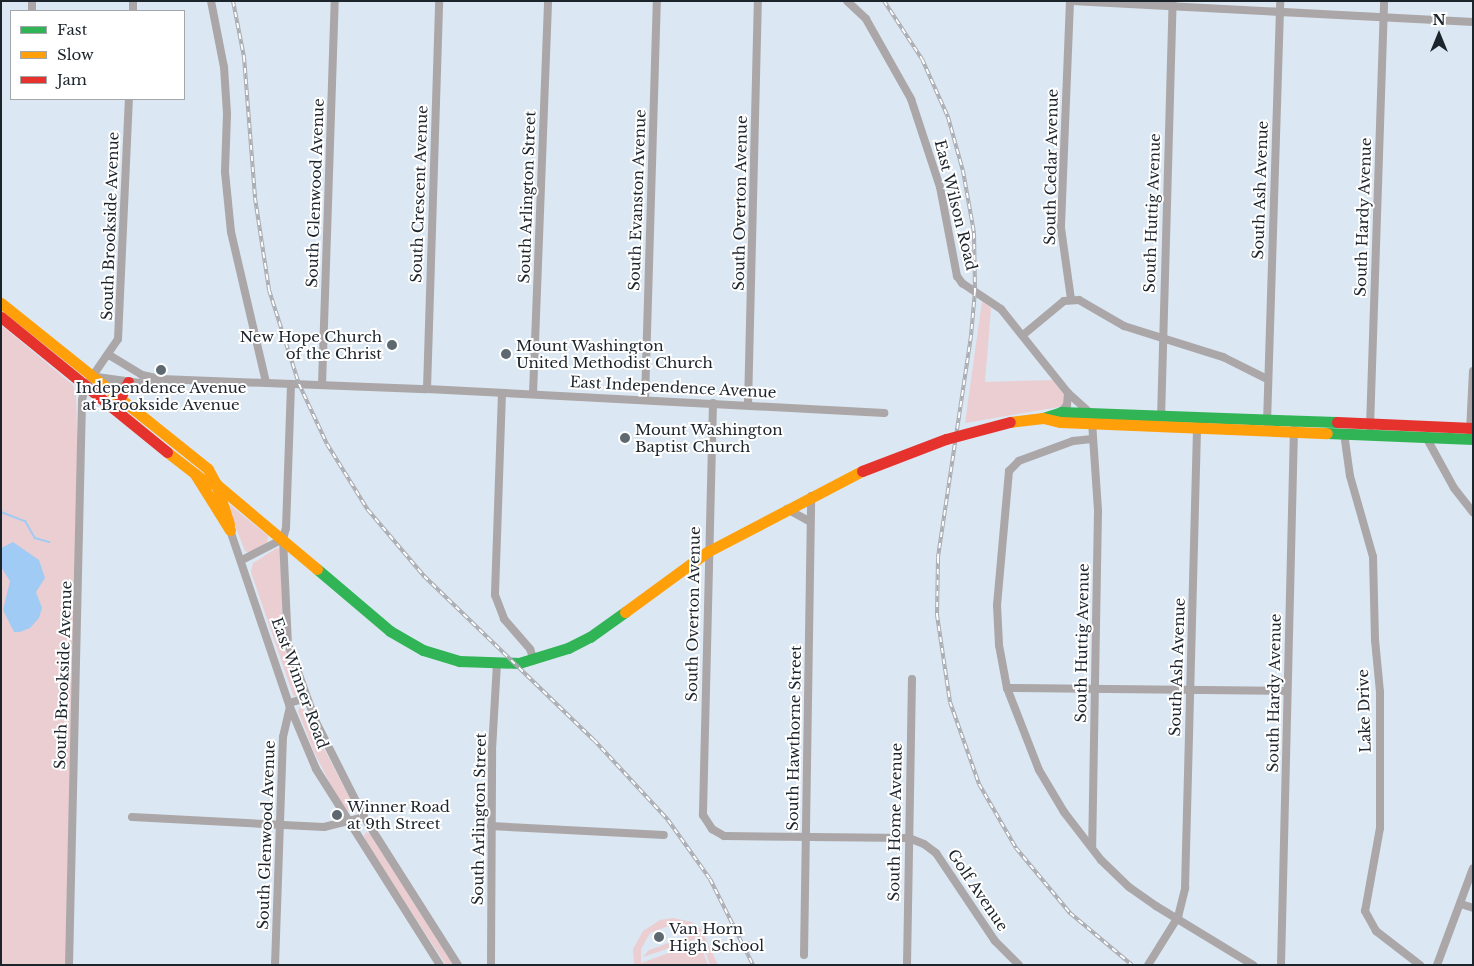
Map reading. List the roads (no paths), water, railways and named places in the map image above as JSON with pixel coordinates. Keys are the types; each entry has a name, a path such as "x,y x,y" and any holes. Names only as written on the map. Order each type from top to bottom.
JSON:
{"main road":[{"name":"East Winner Road","path":"1,303 213,475 230,530"},
{"name":"East Winner Road","path":"1,317 194,473 230,530"},
{"path":"120,398 128,382"},
{"path":"1043,418 1061,412 1091,417"},
{"path":"194,473 207,483 216,484 401,638 446,658 497,669 534,660 568,648 590,636 708,552 811,496 862,471 946,438 1010,422 1043,418 1091,417 1370,429 1420,433 1472,433"},
{"path":"1328,428 1344,434 1370,429"},
{"path":"165,450 172,440"}],"street":[{"path":"211,1 224,67 227,114 225,172 231,232 266,383"},
{"name":"South Glenwood Avenue","path":"322,385 335,1"},
{"name":"South Crescent Avenue","path":"427,389 439,1"},
{"name":"South Arlington Street","path":"534,394 548,1"},
{"name":"South Evanston Avenue","path":"645,400 657,1"},
{"name":"South Overton Avenue","path":"748,405 758,1"},
{"name":"East Wilson Road","path":"847,1 866,19 911,99 940,187 957,276 962,283 1001,309 1068,393 1091,417"},
{"path":"1071,1 1473,22"},
{"name":"South Cedar Avenue","path":"1071,1 1062,228 1071,299"},
{"name":"South Ash Avenue","path":"1267,425 1280,1"},
{"name":"South Hardy Avenue","path":"1370,429 1384,1"},
{"name":"South Huttig Avenue","path":"1161,420 1161,340 1173,5"},
{"name":"South Brookside Avenue","path":"69,965 82,400 92,376 118,340 122,313 129,100"},
{"path":"1023,335 1059,304 1071,299 1079,300 1124,326 1161,340 1223,357 1267,380"},
{"name":"East Independence Avenue","path":"109,355 142,375 161,378 534,394 884,413"},
{"path":"1472,433 1473,371"},
{"name":"East Independence Avenue","path":"92,376 148,384 161,378"},
{"path":"242,560 282,539 288,508 291,384"},
{"path":"502,393 495,595 504,619 530,649 534,660"},
{"path":"1061,412 1067,405 1068,393"},
{"name":"South Overton Avenue","path":"713,403 702,806 709,825 724,836 806,837"},
{"path":"1091,417 1092,439 1073,441 1019,461 1009,471 997,605 999,645 1007,688 1039,770 1064,812 1092,847 1129,887 1178,916 1252,965"},
{"name":"South Ash Avenue","path":"1178,916 1185,888 1197,422"},
{"name":"South Hardy Avenue","path":"1281,965 1294,426"},
{"path":"1420,433 1454,488 1473,512"},
{"name":"Lake Drive","path":"1344,434 1350,476 1373,557 1375,640 1380,692 1380,828 1365,911 1376,931 1420,965"},
{"name":"South Huttig Avenue","path":"1092,439 1098,511 1092,847"},
{"name":"South Hawthorne Street","path":"804,955 811,496"},
{"path":"787,509 810,522"},
{"name":"East Winner Road","path":"230,530 242,560 289,705 316,769 348,823 440,965"},
{"name":"East Winner Road","path":"282,539 288,644 306,698 364,816 458,965"},
{"name":"South Arlington Street","path":"491,965 491,826 497,669"},
{"name":"South Home Avenue","path":"907,965 912,679"},
{"path":"1007,688 1287,691"},
{"path":"289,705 306,698"},
{"name":"South Glenwood Avenue","path":"275,965 282,737 289,705"},
{"path":"132,817 324,827 348,823 364,816"},
{"path":"491,826 664,835"},
{"path":"806,837 909,838"},
{"name":"Golf Avenue","path":"909,838 936,853 980,922 1010,961 1019,965"},
{"path":"1437,965 1473,868"},
{"path":"1461,904 1473,908"},
{"path":"1148,965 1178,916"}],"water":[{"path":"13,542 39,560 45,578 36,592 42,608 39,618 30,628 20,632 14,632 3,610 10,581 1,567 1,548"}],"waterway":[{"path":"1,512 25,521 35,538 49,542"}],"railway":[{"path":"233,1 244,57 255,198 269,290 299,384 327,444 368,510 424,576 594,740 668,820 710,879 753,965"},
{"path":"884,1 922,59 948,117 963,171 974,233 975,291 971,336 938,558 937,615 950,702 979,784 1016,848 1070,913 1132,965"}],"place":[{"name":"New Hope Church of the Christ","path":"392,345"},
{"name":"Mount Washington United Methodist Church","path":"506,354"},
{"name":"Independence Avenue at Brookside Avenue","path":"161,370"},
{"name":"Mount Washington Baptist Church","path":"625,438"},
{"name":"Winner Road at 9th Street","path":"337,815"},
{"name":"Van Horn High School","path":"659,937"}]}
